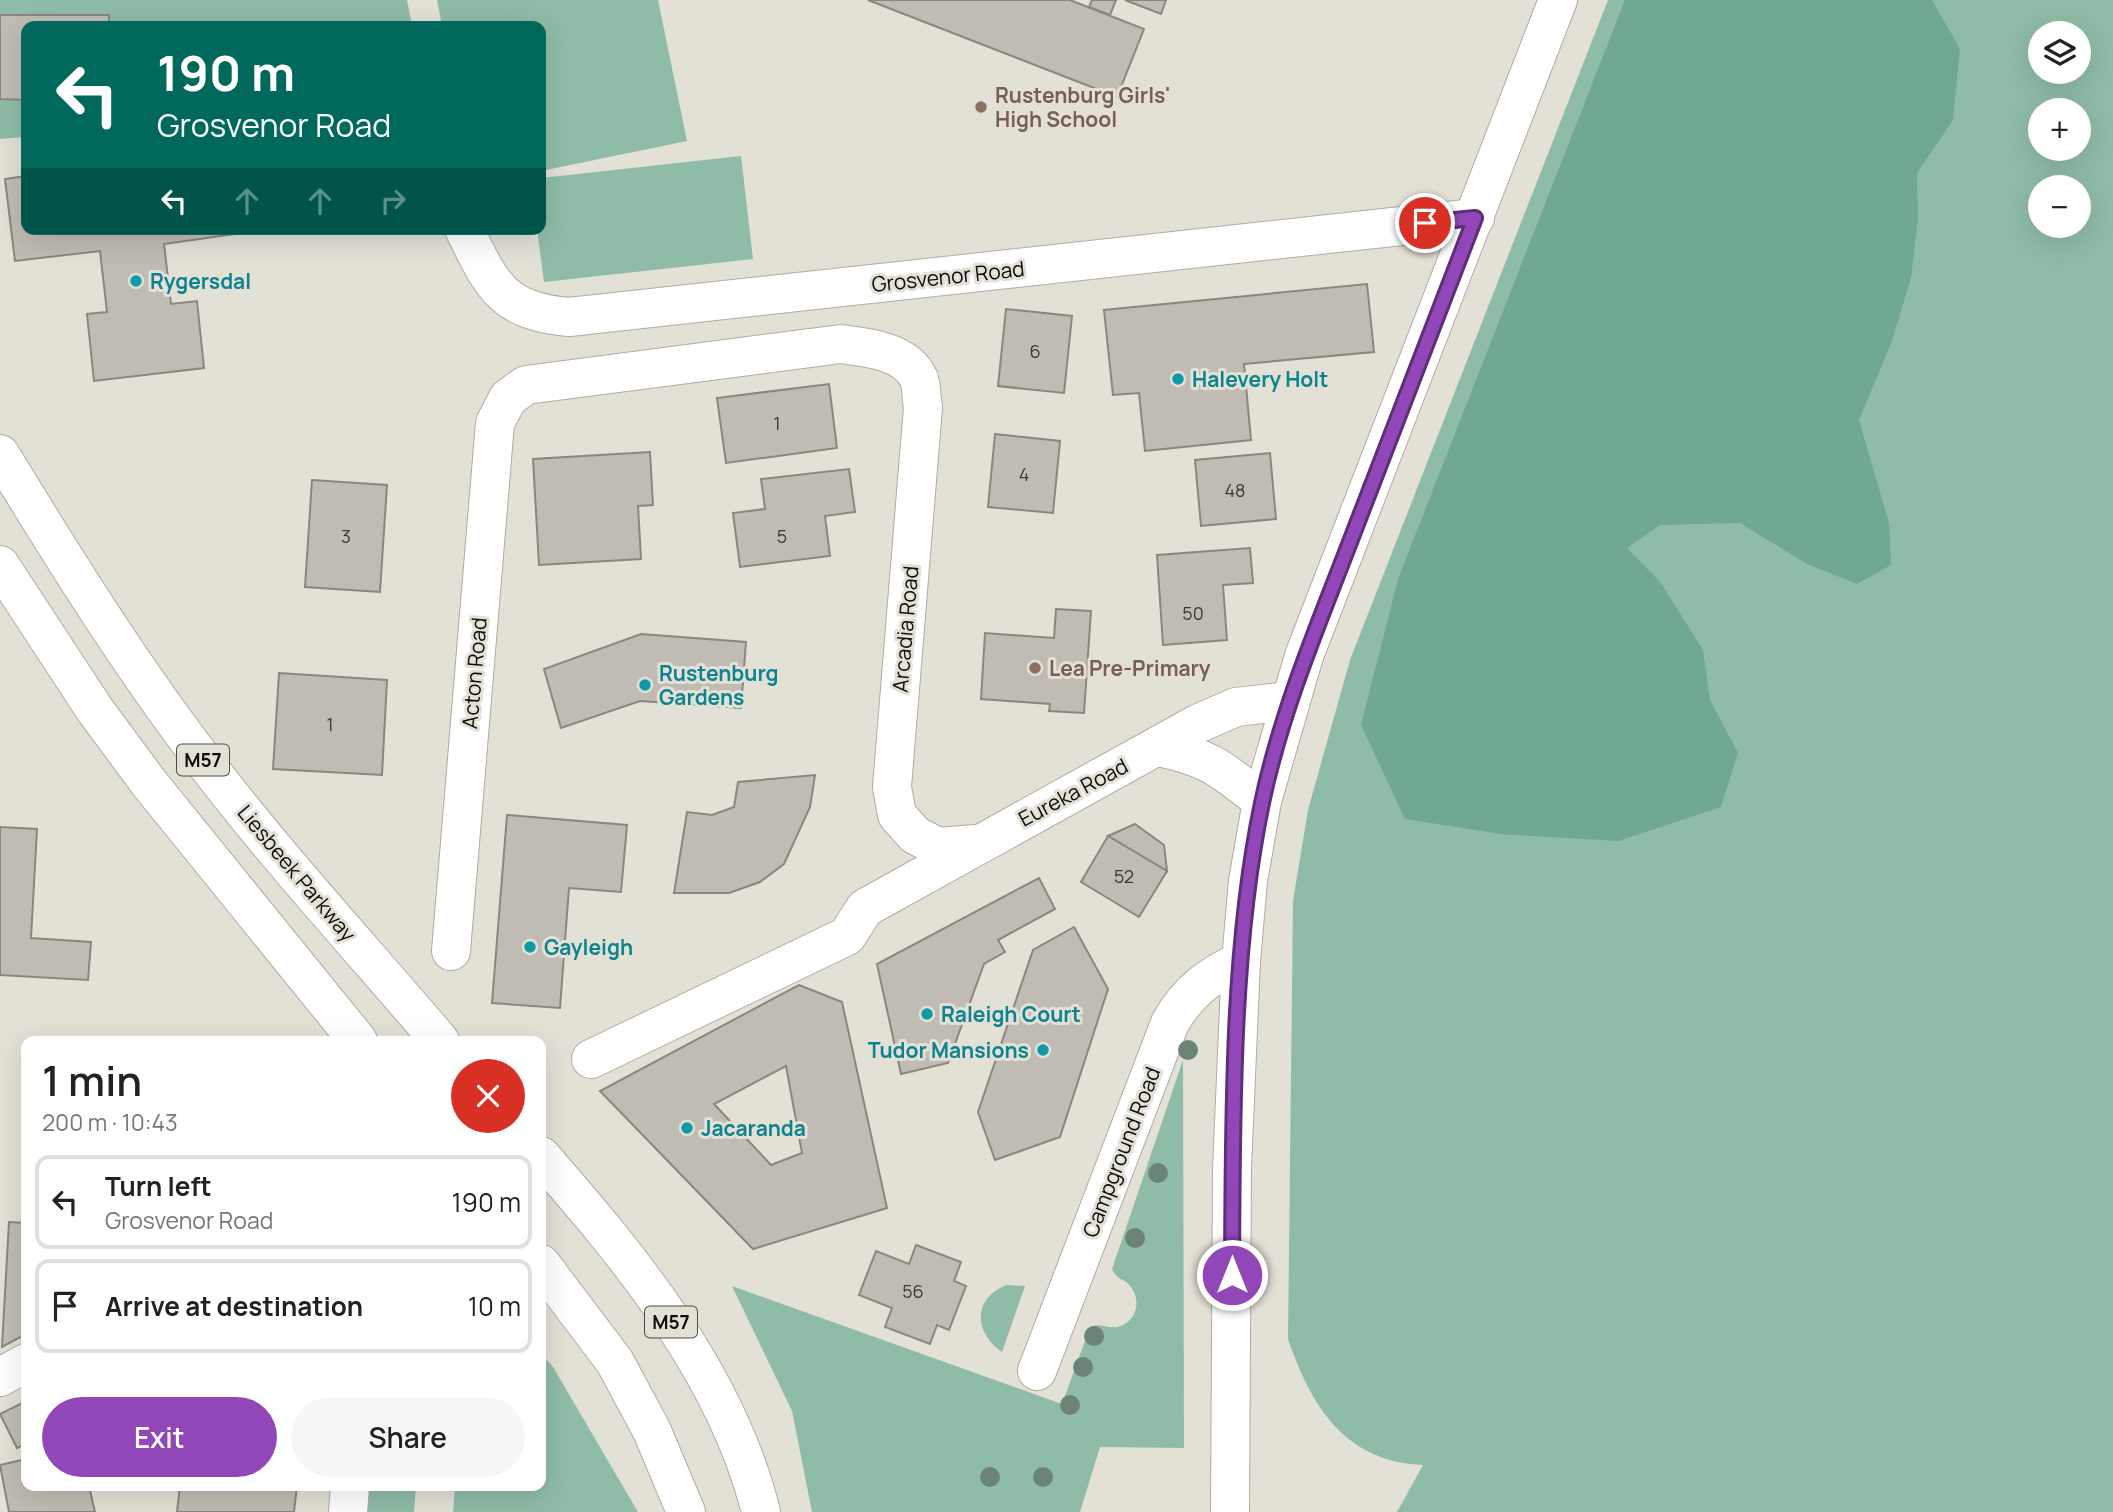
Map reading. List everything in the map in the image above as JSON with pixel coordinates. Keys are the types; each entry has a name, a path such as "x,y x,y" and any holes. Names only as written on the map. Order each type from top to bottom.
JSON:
{"street":[{"path":"1230,1512 1232,1169 1241,961 1248,881 1262,802 1289,701 1558,0"},
{"name":"Grosvenor Road","path":"467,235 485,272 508,298 537,314 569,317 1475,218"},
{"name":"Acton Road","path":"451,951 495,423 508,398 527,385 553,380 841,344 872,348 900,359"},
{"name":"Arcadia Road","path":"900,359 918,378 923,407 892,787 897,815 915,835 937,847 976,844"},
{"name":"Liesbeek Parkway","path":"0,454 128,655 201,757 281,856 436,1036"},
{"name":"M57","path":"0,565 95,710 149,783 354,1036"},
{"name":"Eureka Road","path":"591,1059 847,936 865,908 1197,723 1236,707 1289,701"},
{"path":"1158,747 1196,755 1213,762 1262,802"},
{"name":"Campground Road","path":"1037,1371 1170,1023 1183,1000 1196,987 1241,961"},
{"name":"M57","path":"546,1162 650,1287 698,1364 744,1460 761,1512"},
{"path":"546,1271 615,1362 652,1431 686,1512"},
{"path":"0,1377 21,1366"},
{"path":"348,1512 350,1491"}],"green space":[{"path":"0,0 407,0 411,21 21,21 21,137 0,139"},
{"path":"437,0 658,0 687,141 546,170 546,21 441,21"},
{"path":"1608,0 2113,0 2113,1512 1397,1512 1423,1465 1396,1461 1372,1453 1335,1426 1308,1387 1288,1339 1293,901 1308,810 1350,660"},
{"path":"1625,0 1932,0 1960,49 1953,120 1917,173 1918,218 1911,278 1892,341 1859,420 1889,523 1891,565 1857,584 1807,564 1740,523 1660,525 1627,548 1661,583 1703,650 1710,700 1738,753 1721,807 1618,841 1501,834 1405,819 1361,725 1398,579"},
{"path":"741,156 753,259 544,282 538,235 546,235 546,177"},
{"path":"1183,1060 1184,1448 1100,1447 1080,1512 812,1512 792,1411 732,1286 1062,1404 1090,1327 1124,1325 1135,1311 1134,1293 1112,1269"},
{"path":"1006,1285 1025,1286 1002,1352 986,1335 981,1317 982,1307 987,1299"},
{"path":"546,1359 638,1512 453,1512 455,1491 546,1491"},
{"path":"369,1491 416,1491 414,1512 367,1512"}],"building":[{"path":"868,0 1070,0 1144,29 1117,97"},
{"path":"1092,0 1116,0 1110,15 1089,7"},
{"path":"1125,0 1166,0 1161,14"},
{"path":"0,15 109,15 109,21 21,21 21,100 0,99"},
{"name":"Rygersdal","path":"21,177 21,235 228,235 164,244 171,304 197,301 204,368 94,381 87,314 107,312 100,251 15,261 5,179"},
{"name":"Halevery Holt","path":"1367,284 1374,352 1244,364 1251,440 1145,451 1139,393 1113,395 1104,310"},
{"path":"1006,309 1072,316 1064,393 998,386"},
{"path":"829,384 837,448 726,463 717,398"},
{"path":"995,434 1060,441 1053,513 988,507"},
{"path":"650,452 653,505 638,506 641,559 539,565 533,459"},
{"path":"1270,453 1276,519 1201,526 1195,460"},
{"path":"849,469 855,512 825,516 830,556 740,567 733,513 765,509 761,479"},
{"path":"312,480 387,485 380,592 305,587"},
{"path":"1250,548 1253,583 1223,585 1227,640 1163,645 1157,555"},
{"name":"Lea Pre-Primary","path":"1056,609 1091,611 1084,713 1049,711 1050,704 981,699 985,633 1054,638"},
{"name":"Rustenburg Gardens","path":"641,634 746,642 741,708 640,701 561,728 544,669"},
{"path":"279,673 387,680 382,775 273,769"},
{"path":"815,775 810,807 784,864 760,882 729,893 674,893 687,812 712,815 734,807 738,782"},
{"name":"Gayleigh","path":"507,815 627,825 621,892 569,888 560,1008 492,1003"},
{"path":"1135,824 1164,845 1167,871 1108,836"},
{"path":"0,827 37,829 31,938 91,942 88,980 0,975"},
{"path":"1108,836 1167,871 1139,917 1081,882"},
{"name":"Raleigh Court","path":"1039,878 1055,909 998,940 1005,952 984,964 948,1063 901,1074 877,964"},
{"name":"Tudor Mansions","path":"1074,927 1108,989 1060,1137 995,1160 978,1112 1033,950"},
{"name":"Jacaranda","path":"799,985 842,1002 887,1208 753,1249 600,1091","holes":["786,1066 802,1153 771,1165 714,1104"]},
{"path":"9,1222 21,1223 21,1337 2,1347"},
{"path":"916,1245 961,1262 954,1281 966,1286 949,1330 937,1325 930,1344 885,1327 892,1308 859,1295 876,1251 909,1264"},
{"path":"21,1404 21,1446 17,1448 0,1414"},
{"path":"21,1460 21,1491 90,1491 95,1512 9,1512 0,1465"},
{"path":"179,1491 296,1491 294,1512 177,1512"}],"place":[{"name":"Rustenburg Girls' High School","path":"981,107"},
{"name":"Rygersdal","path":"136,281"},
{"name":"Halevery Holt","path":"1178,379"},
{"name":"Lea Pre-Primary","path":"1035,668"},
{"name":"Rustenburg Gardens","path":"645,685"},
{"name":"Gayleigh","path":"530,947"},
{"name":"Raleigh Court","path":"927,1014"},
{"name":"Tudor Mansions","path":"1043,1050"},
{"name":"Jacaranda","path":"687,1128"}],"route":[{"path":"1232,1275 1232,1169 1241,961 1248,881 1262,802 1304,656 1475,218 1425,223"}]}
